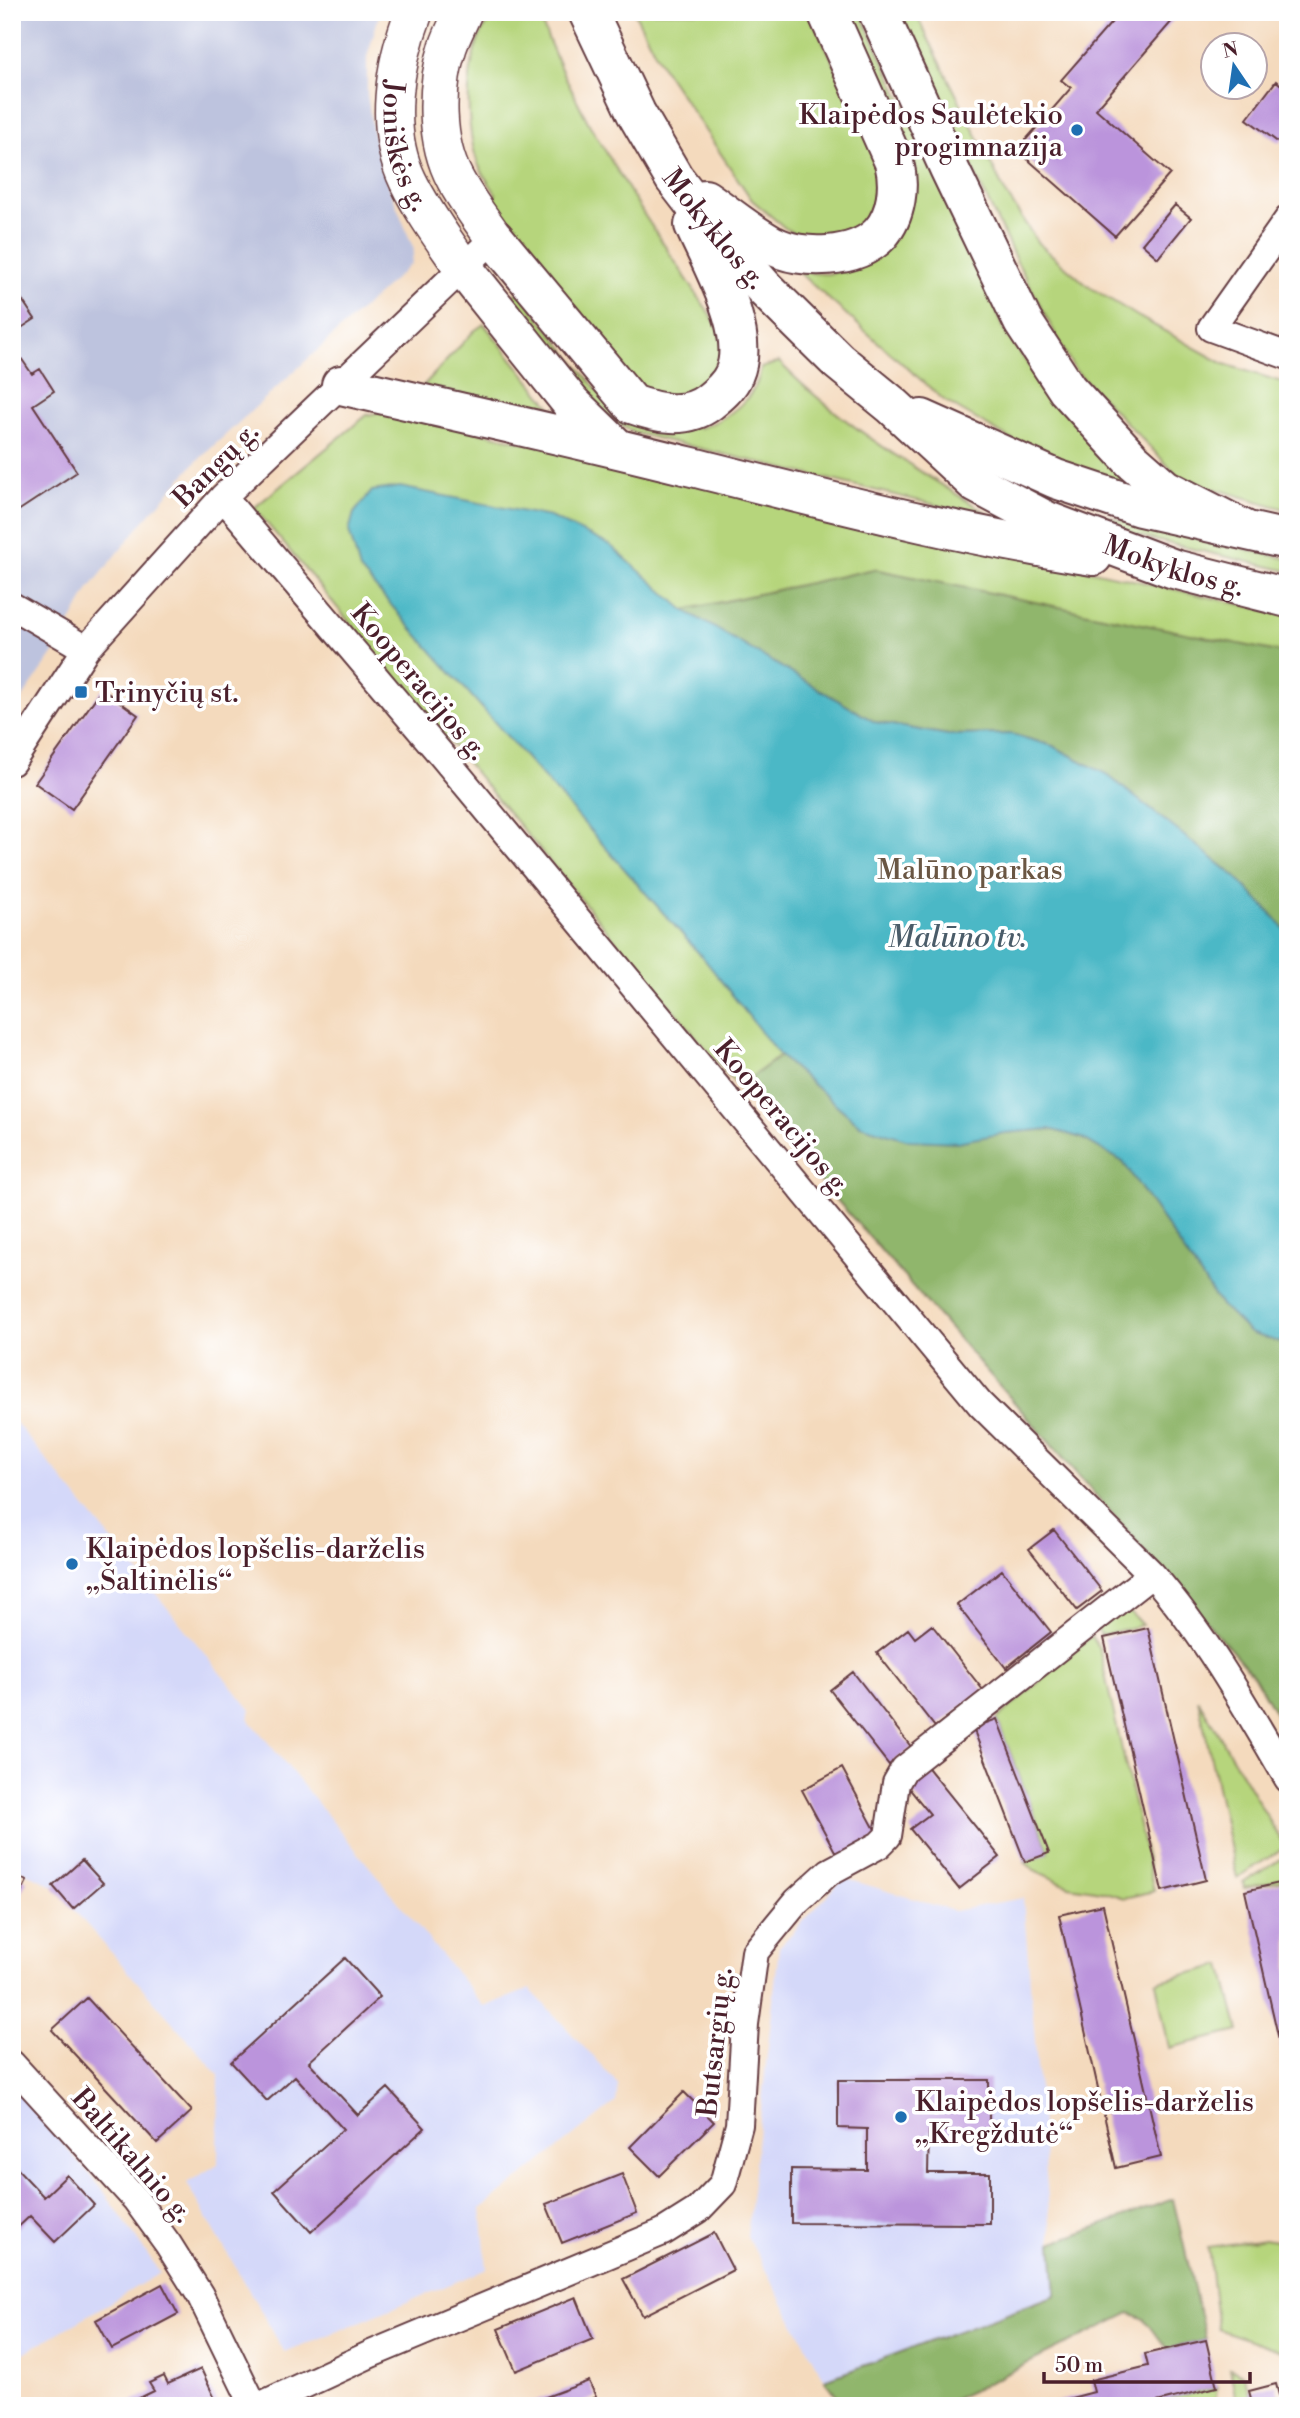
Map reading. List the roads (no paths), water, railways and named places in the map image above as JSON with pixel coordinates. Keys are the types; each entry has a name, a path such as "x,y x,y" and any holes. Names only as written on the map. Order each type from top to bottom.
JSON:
{"main road":[{"name":"Joniškės g.","path":"414,12 396,71 394,109 397,150 407,180 463,268"},
{"name":"Joniškės g.","path":"463,12 448,47 440,84 441,128 454,177 494,238"},
{"path":"674,178 773,246 810,257 863,245 880,233 896,198 898,180 894,162 827,12"},
{"path":"878,12 1023,322 1067,389 1132,460 1165,489 1243,529"},
{"name":"Mokyklos g.","path":"588,13 625,91 674,178 715,231 765,289 838,361 893,406 977,484 1048,521 1174,569 1288,598"},
{"path":"494,238 632,404 654,412 681,414 704,406 725,389 735,373 739,353 733,316 674,178"},
{"path":"463,268 571,403 617,448"},
{"path":"341,385 617,448 861,508 1038,547 1174,569"},
{"name":"Mokyklos g.","path":"893,406 1056,479 1140,507 1288,540"}],"street":[{"path":"1288,219 1211,328 1288,356"},
{"name":"Bangų g.","path":"12,762 86,649 223,497 494,238"},
{"name":"Kooperacijos g.","path":"223,497 444,758 980,1404 1170,1594 1236,1691 1288,1779"},
{"path":"12,606 86,649"},
{"name":"Butsargių g.","path":"256,2406 371,2354 663,2232 698,2210 723,2184 739,2125 744,2024 755,1952 797,1900 829,1872 879,1845 888,1836 896,1783 904,1769 1152,1574"},
{"name":"Baltikalnio g.","path":"12,2064 136,2200 168,2244 200,2295 256,2406"}],"water":[{"name":"Malūno tv.","path":"400,487 550,517 610,545 684,610 875,722 948,735 1011,734 1053,746 1106,774 1236,877 1288,934 1288,1345 1250,1333 1220,1304 1123,1162 1082,1138 1050,1129 1005,1133 957,1142 909,1140 860,1125 780,1056 704,959 360,570 349,531 354,513 372,491"}],"place":[{"name":"Klaipėdos Saulėtekio progimnazija","path":"1077,130"},
{"name":"Trinyčių st.","path":"81,692"},
{"name":"Klaipėdos lopšelis-darželis „Šaltinėlis“","path":"72,1564"},
{"name":"Klaipėdos lopšelis-darželis „Kregždutė“","path":"901,2117"}],"park label":[{"name":"Malūno parkas","path":"970,869"}]}
